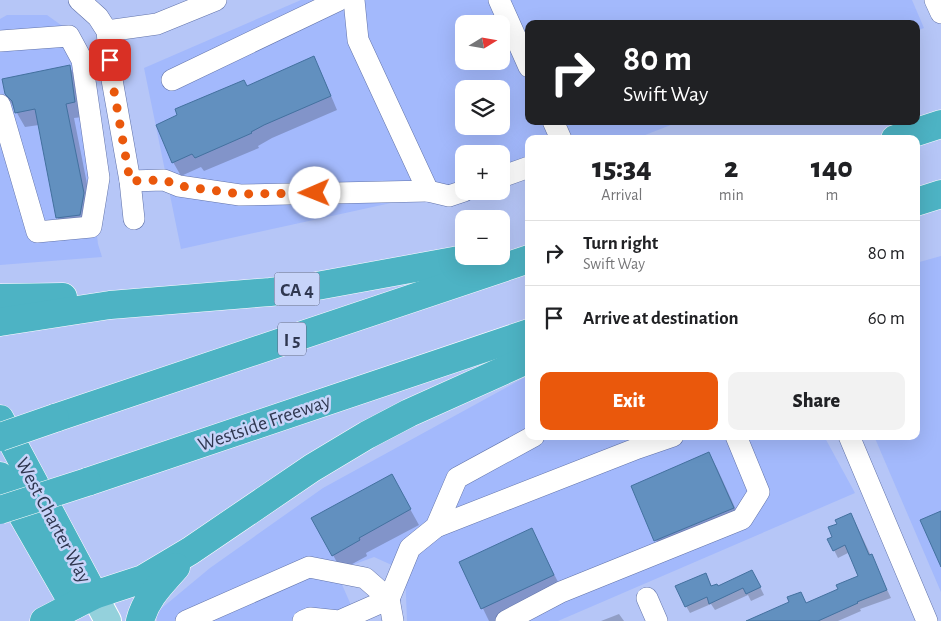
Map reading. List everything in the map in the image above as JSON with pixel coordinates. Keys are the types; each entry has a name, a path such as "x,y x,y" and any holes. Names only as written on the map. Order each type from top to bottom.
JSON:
{"highway":[{"path":"907,135 941,124"},
{"path":"920,201 941,194"},
{"path":"510,249 525,246"},
{"name":"I 5","path":"0,437 525,260"},
{"name":"CA 4","path":"110,305 306,288 455,261"},
{"path":"0,298 89,296 110,305"},
{"path":"0,322 110,305"},
{"name":"Westside Freeway","path":"0,510 525,333"},
{"path":"44,621 83,607 143,579 190,551 312,468 367,435 409,413 525,361"},
{"name":"West Charter Way","path":"0,419 83,607"},
{"name":"West Charter Way","path":"0,476 83,607"},
{"path":"140,621 143,609 149,598 190,551"}],"main road":[{"name":"West Charter Way","path":"83,607 108,621"}],"street":[{"path":"79,0 98,17 108,32 111,74 130,181 134,219"},
{"path":"108,32 157,24 216,0"},
{"path":"172,80 339,0"},
{"path":"354,0 358,40 428,190"},
{"path":"499,0 525,58"},
{"path":"936,0 941,13"},
{"path":"0,41 69,36 82,60 99,178 91,227 37,232 0,105"},
{"path":"510,173 525,168"},
{"path":"130,181 164,180 180,186 240,194 428,190 449,196 455,194"},
{"path":"436,527 457,478 527,440"},
{"path":"393,621 389,599 410,548 436,527 661,440"},
{"path":"506,621 561,592 742,520 759,492 738,440"},
{"path":"851,440 922,619"},
{"path":"186,621 309,567 365,578 389,599"},
{"path":"647,598 657,621"},
{"path":"303,621 310,618 339,621 389,599"}],"shaded area":[{"path":"301,0 912,0 924,28 920,30 920,20 525,20 525,125 671,125 645,135 525,135 525,174 510,177 510,145 455,145 455,189 181,249 144,68"},
{"path":"7,15 47,15 72,33 98,244 102,257 0,265 0,19"},
{"path":"941,256 941,592 876,440 920,440 920,262"},
{"path":"525,377 525,440 826,440 855,493 558,621 407,621 405,571 374,557 336,571 358,621 157,621 157,612 210,568 323,488"}],"building":[{"path":"314,56 331,96 195,158 192,154 172,163 156,125 177,115 175,109 244,80 247,86"},
{"path":"70,65 75,102 66,104 84,193 80,215 56,218 35,109 15,113 12,101 5,94 2,79"},
{"path":"709,452 734,508 654,541 631,486"},
{"path":"392,474 411,509 359,538 360,540 332,556 311,518"},
{"path":"941,511 941,567 920,520"},
{"path":"851,513 869,555 872,554 887,590 818,621 746,621 789,602 787,597 801,592 806,603 838,589 836,585 858,576 845,545 833,551 827,539 832,537 828,527 837,524 835,520"},
{"path":"532,528 554,575 481,609 459,562"},
{"path":"752,570 761,587 746,594 743,588 709,604 707,597 685,607 675,586 706,573 711,586 717,584 718,586"}],"route":[{"path":"110,60 130,181 164,180 180,186 240,194 315,193"}]}
